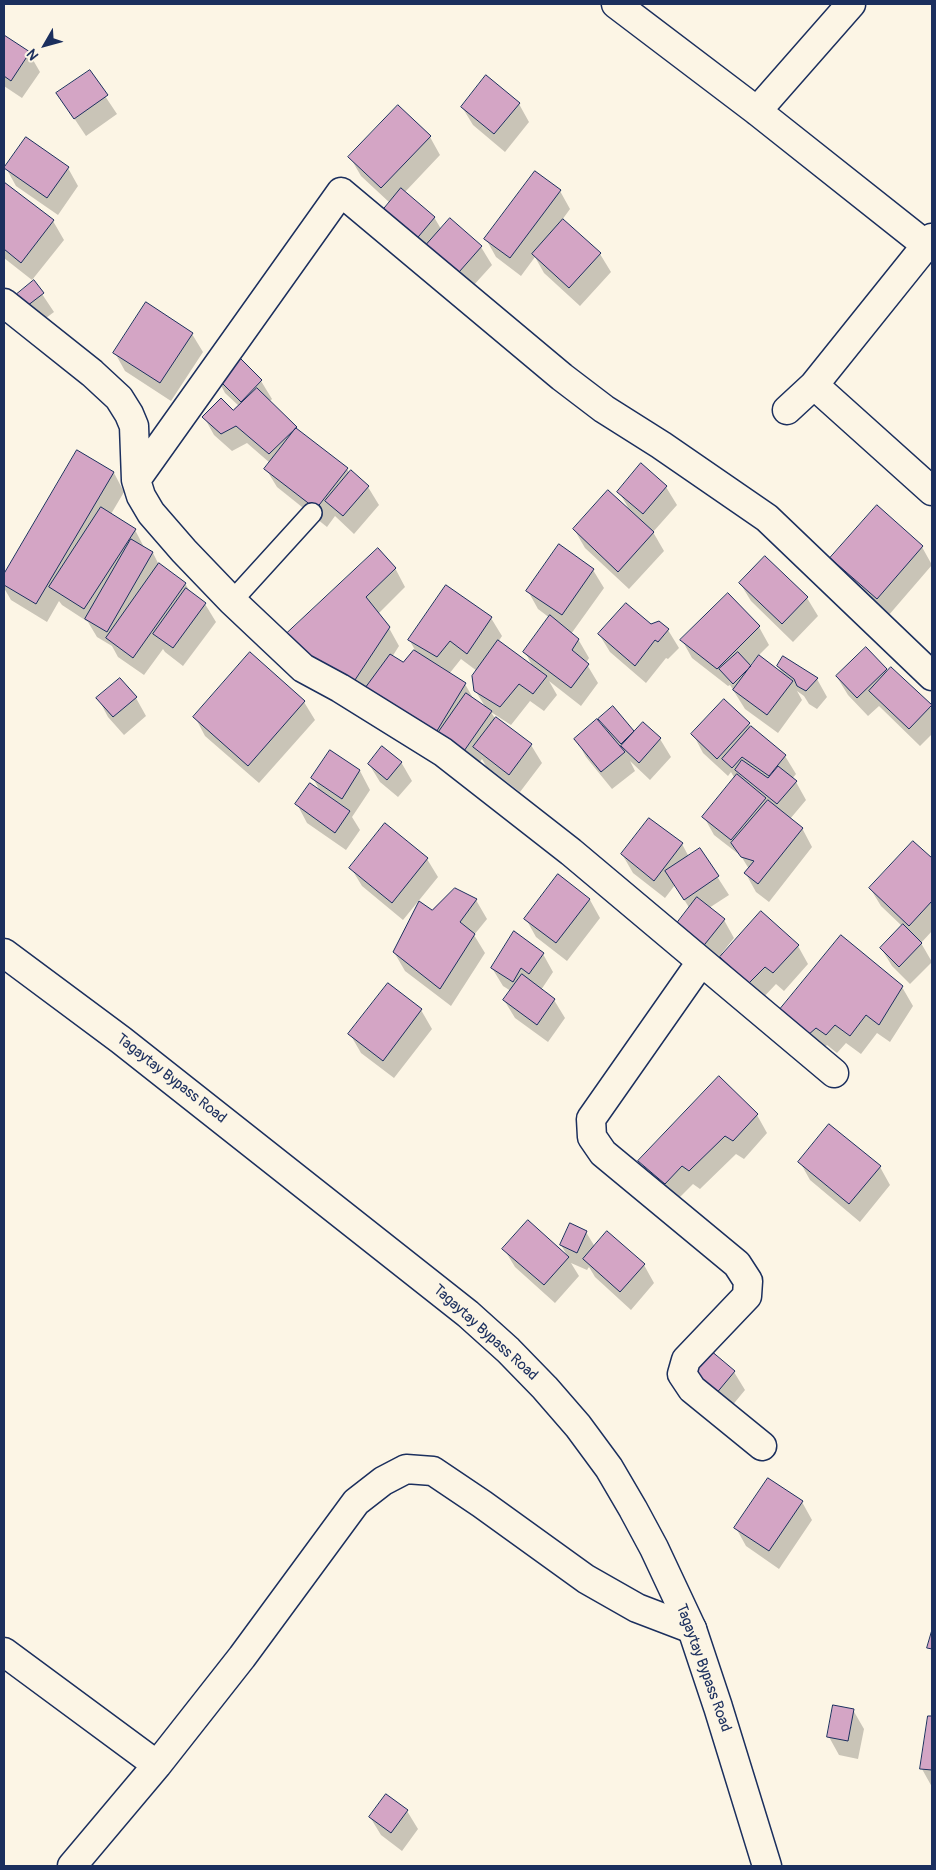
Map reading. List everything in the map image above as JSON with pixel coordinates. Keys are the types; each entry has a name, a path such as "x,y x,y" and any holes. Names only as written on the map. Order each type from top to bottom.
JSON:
{"street":[{"path":"616,4 929,242 814,385 787,410"},
{"path":"757,111 851,4"},
{"path":"136,480 341,192 604,409 661,445 767,518 932,676"},
{"path":"4,303 92,373 119,398 134,426 136,480 141,496 151,513 232,601 303,668 443,752 571,852 834,1073"},
{"path":"814,385 932,491"},
{"name":"Tagaytay Bypass Road","path":"4,953 122,1040 468,1314 546,1388 578,1426 609,1468 654,1548 692,1629 767,1866"},
{"path":"701,962 591,1119 592,1137 603,1153 737,1264 748,1281 747,1296 686,1360 682,1374 692,1389 762,1446"},
{"path":"72,1866 157,1765 242,1657 356,1502 383,1481 406,1469 433,1471 586,1579 637,1608 692,1629"},
{"path":"4,1652 157,1765"}],"lane":[{"path":"232,601 312,513"}],"building":[{"path":"4,35 30,52 11,81 4,76"},
{"path":"90,70 108,95 74,119 56,93"},
{"path":"486,75 520,103 494,134 461,107"},
{"path":"398,105 431,136 381,188 348,157"},
{"path":"26,137 69,167 47,198 4,168"},
{"path":"535,171 561,190 510,258 484,239"},
{"path":"4,182 54,220 21,263 4,249"},
{"path":"401,188 435,217 408,249 374,221"},
{"path":"450,218 482,246 452,280 420,252"},
{"path":"563,219 601,253 569,288 532,254"},
{"path":"34,280 44,293 27,306 17,294"},
{"path":"146,302 193,333 160,383 113,353"},
{"path":"234,352 262,380 241,402 213,374"},
{"path":"257,388 297,427 269,454 236,426 221,434 202,417 221,398 233,410"},
{"path":"296,428 348,468 316,509 264,469"},
{"path":"77,450 114,472 36,604 4,585 4,574"},
{"path":"641,463 667,486 643,514 617,492"},
{"path":"351,470 369,486 343,516 325,501"},
{"path":"608,490 654,532 618,572 573,529"},
{"path":"877,505 923,546 877,599 830,558"},
{"path":"101,507 136,529 84,609 49,587"},
{"path":"131,539 153,552 107,632 85,619"},
{"path":"559,544 594,569 562,615 526,591"},
{"path":"378,548 396,568 366,597 390,627 349,689 284,636"},
{"path":"765,556 808,597 782,624 739,583"},
{"path":"159,563 186,583 133,658 106,638"},
{"path":"446,585 492,617 467,654 450,641 437,657 408,640"},
{"path":"186,588 206,603 173,648 153,634"},
{"path":"728,593 760,626 717,669 680,640"},
{"path":"626,603 651,624 659,621 669,629 658,642 655,640 635,666 598,634"},
{"path":"550,615 579,639 572,650 589,664 571,688 523,652"},
{"path":"498,640 547,676 533,694 519,684 500,707 474,691 472,676"},
{"path":"866,647 887,669 857,698 836,676"},
{"path":"414,650 466,683 432,739 354,703 390,654 403,662"},
{"path":"250,652 305,701 248,766 193,717"},
{"path":"738,652 751,666 733,684 719,669"},
{"path":"759,655 793,681 767,715 733,690"},
{"path":"783,656 818,678 806,691 797,686 794,679 777,666"},
{"path":"891,667 932,705 909,729 869,691"},
{"path":"120,678 137,697 113,717 96,698"},
{"path":"466,693 492,711 464,751 438,733"},
{"path":"724,699 750,723 717,759 691,734"},
{"path":"613,706 634,731 621,744 598,719"},
{"path":"496,717 532,744 509,775 473,747"},
{"path":"597,719 625,752 601,772 574,739"},
{"path":"643,722 661,738 639,763 621,746"},
{"path":"751,726 786,755 769,776 742,757 732,768 722,759"},
{"path":"382,746 402,762 387,780 368,764"},
{"path":"330,750 360,770 342,799 311,778"},
{"path":"742,760 768,778 778,766 797,781 777,804 735,770"},
{"path":"737,774 766,798 731,840 702,817"},
{"path":"310,783 350,811 335,833 295,804"},
{"path":"768,800 803,828 758,884 744,873 754,861 741,857 731,843"},
{"path":"649,818 683,843 654,881 621,854"},
{"path":"385,823 428,858 392,903 349,868"},
{"path":"913,841 932,858 932,901 909,926 869,888"},
{"path":"700,848 719,876 684,900 665,871"},
{"path":"558,874 590,899 556,943 524,919"},
{"path":"455,888 477,899 460,922 475,934 440,989 393,952 419,901 432,910"},
{"path":"697,897 725,919 701,949 674,927"},
{"path":"761,911 799,945 773,973 765,967 748,984 720,957"},
{"path":"903,924 922,943 899,967 880,948"},
{"path":"514,931 544,953 529,974 521,968 513,982 491,968"},
{"path":"841,935 903,986 879,1025 866,1015 850,1036 835,1025 826,1035 816,1028 799,1043 772,1019"},
{"path":"522,974 555,999 537,1025 503,1000"},
{"path":"388,983 422,1009 383,1061 348,1034"},
{"path":"719,1076 758,1114 733,1141 725,1136 689,1171 682,1166 665,1184 638,1161"},
{"path":"829,1124 881,1166 849,1204 798,1162"},
{"path":"528,1220 569,1257 544,1285 502,1249"},
{"path":"570,1223 587,1231 577,1253 560,1245"},
{"path":"607,1231 645,1264 620,1292 583,1259"},
{"path":"710,1350 735,1371 715,1395 690,1374"},
{"path":"768,1478 803,1501 769,1551 734,1528"},
{"path":"932,1630 932,1649 927,1648"},
{"path":"833,1705 854,1709 848,1741 827,1737"},
{"path":"928,1716 932,1716 932,1770 920,1769"},
{"path":"386,1794 408,1810 391,1833 369,1817"}]}
